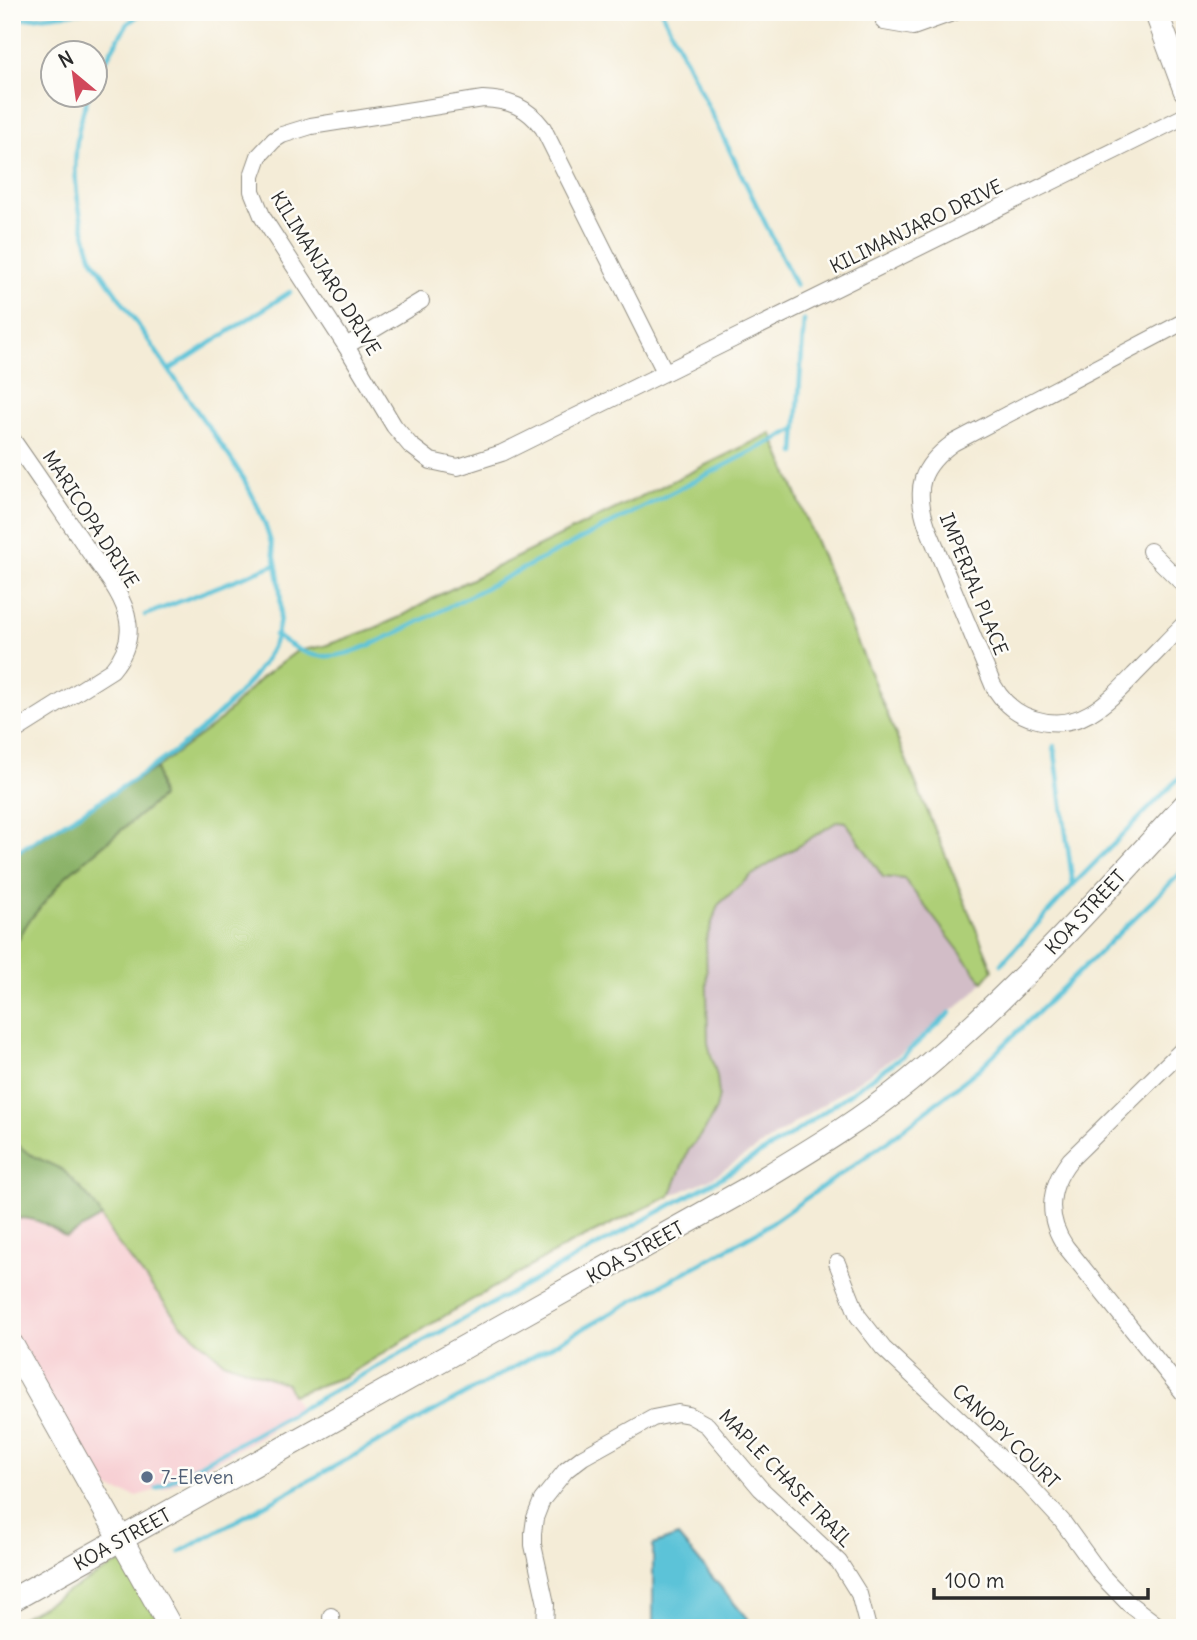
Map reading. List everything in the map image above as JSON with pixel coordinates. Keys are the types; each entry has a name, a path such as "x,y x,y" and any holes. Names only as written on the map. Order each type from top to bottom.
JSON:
{"main road":[{"path":"1156,12 1185,90"},
{"name":"KOA STREET","path":"12,1600 733,1197 833,1137 908,1082 981,1017 1029,971 1185,805"},
{"path":"12,1345 171,1628"}],"street":[{"path":"884,22 913,27 955,12"},
{"name":"KILIMANJARO DRIVE","path":"665,373 543,128 526,109 500,99 483,99 311,126 282,135 259,156 252,177 255,202 394,426 410,446 431,461 458,467 502,453 665,373 1185,116"},
{"path":"346,346 421,301"},
{"name":"IMPERIAL PLACE","path":"1185,321 953,443 928,467 920,488 920,500 927,526 993,685 1009,705 1027,717 1067,723 1091,715 1185,623"},
{"name":"MARICOPA DRIVE","path":"12,439 120,599 128,620 128,636 124,653 111,670 12,733"},
{"path":"1150,551 1185,586"},
{"path":"1185,1047 1070,1160 1057,1178 1051,1199 1053,1223 1066,1247 1185,1395"},
{"name":"CANOPY COURT","path":"837,1263 858,1316 883,1348 1026,1482 1062,1521 1101,1575 1128,1603 1161,1628"},
{"name":"MAPLE CHASE TRAIL","path":"545,1628 546,1604 527,1517 566,1469 653,1418 665,1414 689,1415 707,1425 761,1489 839,1562 859,1594 868,1628"}],"shaded area":[{"path":"838,821 846,822 883,877 904,879 983,982 907,1049 710,1179 670,1196 688,1151 706,1128 716,1109 714,1059 708,1043 706,940 718,905 749,877"},
{"path":"21,1217 45,1224 66,1237 102,1217 113,1237 181,1324 257,1374 287,1384 300,1410 259,1438 168,1487 136,1496 102,1487 12,1331 12,1220"}],"green space":[{"path":"771,433 993,970 983,982 904,879 883,877 846,822 838,821 749,877 718,905 706,940 708,1043 719,1095 716,1109 706,1128 688,1151 670,1196 568,1245 344,1377 292,1395 287,1384 223,1361 181,1324 113,1237 92,1201 63,1170 28,1154 12,1140 12,950 28,922 66,876 161,797 156,768 218,722 261,678 297,651 324,646 400,617 441,594"},
{"path":"156,768 161,797 66,876 28,922 12,950 12,857"},
{"path":"12,1140 29,1154 63,1170 92,1201 102,1217 66,1237 33,1220 12,1220"},
{"path":"124,1560 162,1628 12,1628 12,1623"}],"water":[{"path":"678,1536 755,1628 653,1628 653,1545"}],"waterway":[{"path":"12,20 81,12"},
{"path":"108,56 127,24 143,12"},
{"path":"662,12 796,286"},
{"path":"12,855 153,767 219,714 247,684 269,653 280,618 279,579 275,559 264,521 251,492 92,258 77,196 76,156 84,108"},
{"path":"169,370 290,292"},
{"path":"795,453 804,320"},
{"path":"275,635 316,656 341,655 366,647 796,429"},
{"path":"145,615 276,564"},
{"path":"1054,746 1073,885"},
{"path":"1001,964 1073,885 1185,772"},
{"path":"180,1552 761,1230 888,1141 979,1069 1185,869"},
{"path":"157,1488 722,1177 794,1133 903,1056 950,1013"}],"place":[{"name":"7-Eleven","path":"147,1477"}]}
